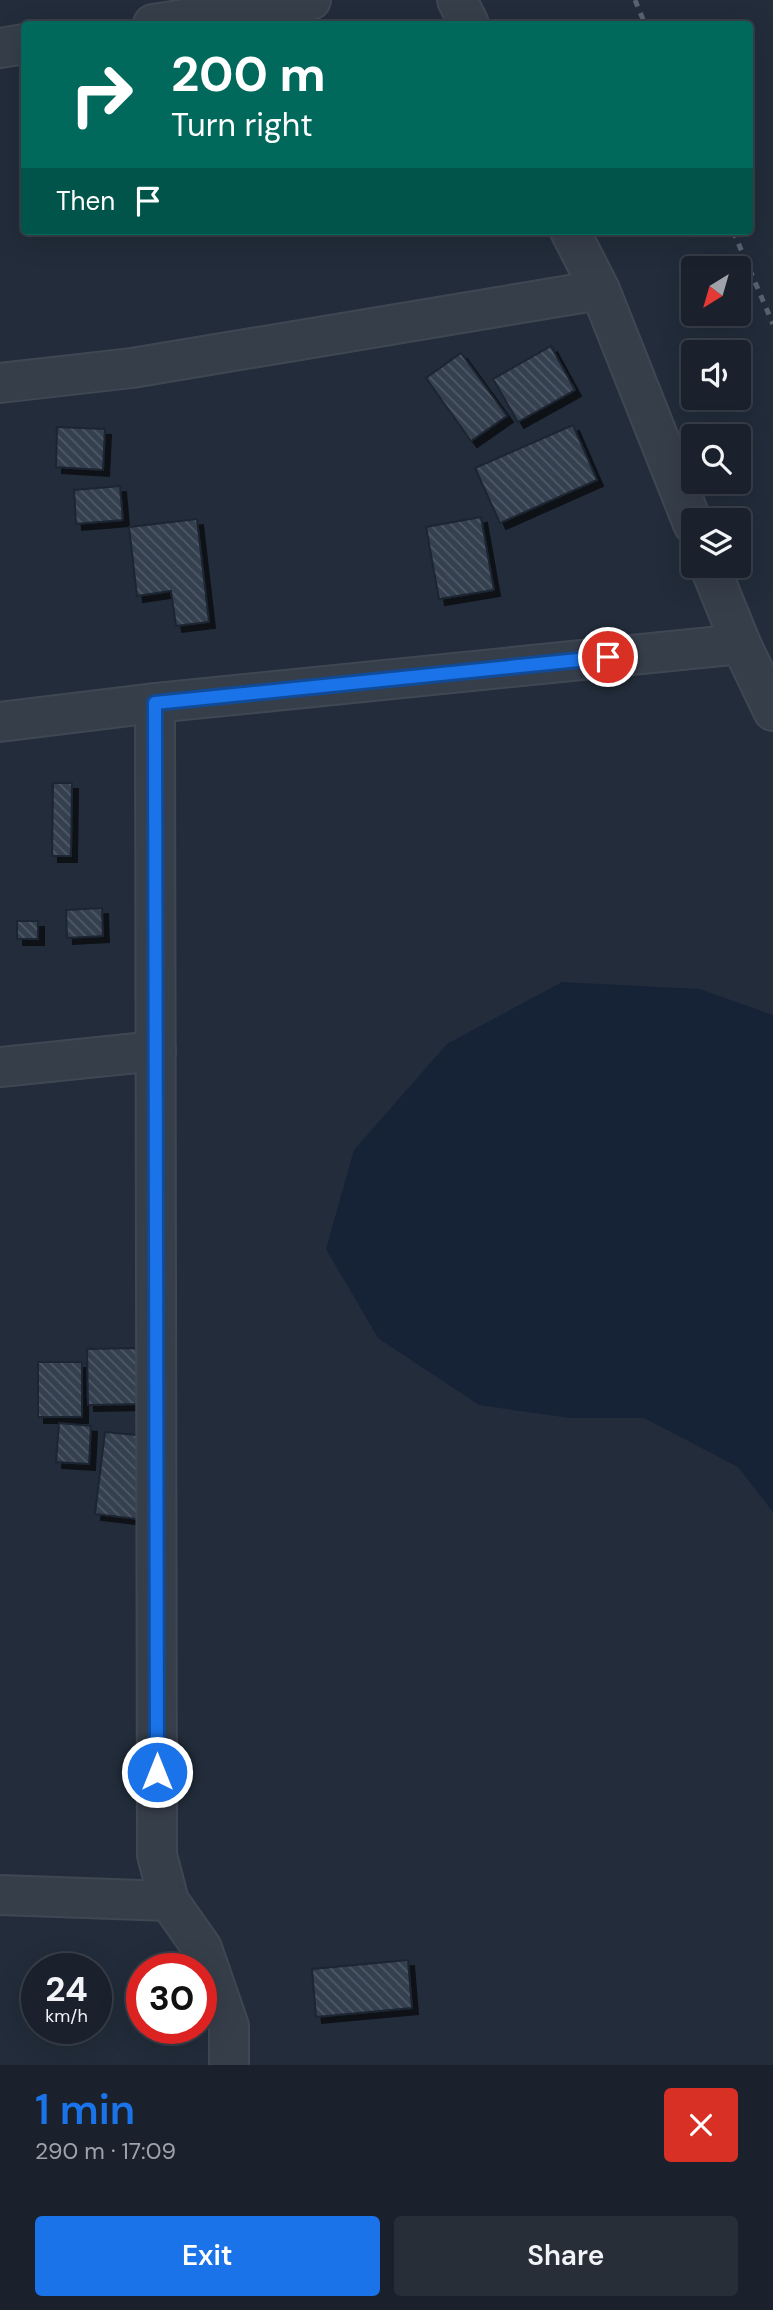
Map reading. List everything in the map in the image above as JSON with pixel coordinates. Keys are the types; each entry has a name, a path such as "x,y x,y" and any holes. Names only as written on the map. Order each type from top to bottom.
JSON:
{"street":[{"path":"173,21 311,0"},
{"path":"457,0 468,21"},
{"path":"0,48 21,44"},
{"path":"572,235 600,290 687,508"},
{"path":"0,383 132,369 600,290"},
{"path":"714,578 741,644 773,710"},
{"path":"0,722 155,703 741,644"},
{"path":"155,703 157,1855 169,1901 202,1948 229,2026 229,2065"},
{"path":"0,1067 156,1051"},
{"path":"0,1895 169,1901"}],"water":[{"path":"562,982 699,989 773,1015 773,1512 738,1467 644,1418 570,1418 479,1405 378,1338 326,1249 354,1150 447,1044"}],"building":[{"path":"551,346 575,390 518,422 493,379"},
{"path":"461,353 507,416 471,441 426,378"},
{"path":"573,425 597,480 500,523 475,468"},
{"path":"57,427 105,429 103,470 56,467"},
{"path":"120,486 123,520 76,524 74,490"},
{"path":"481,517 494,590 439,599 426,527"},
{"path":"197,519 209,622 176,626 171,591 137,596 129,527"},
{"path":"53,783 72,783 71,856 52,856"},
{"path":"102,908 103,936 67,938 66,910"},
{"path":"17,921 38,921 38,939 17,939"},
{"path":"139,1348 140,1404 88,1405 87,1349"},
{"path":"38,1362 82,1362 82,1417 38,1417"},
{"path":"59,1423 91,1426 89,1464 56,1462"},
{"path":"105,1432 146,1436 137,1519 95,1514"},
{"path":"408,1960 412,2008 316,2017 312,1969"}],"railway":[{"path":"635,0 644,21"},
{"path":"735,235 773,324"}],"route":[{"path":"157,1772 155,703 608,657"}]}
